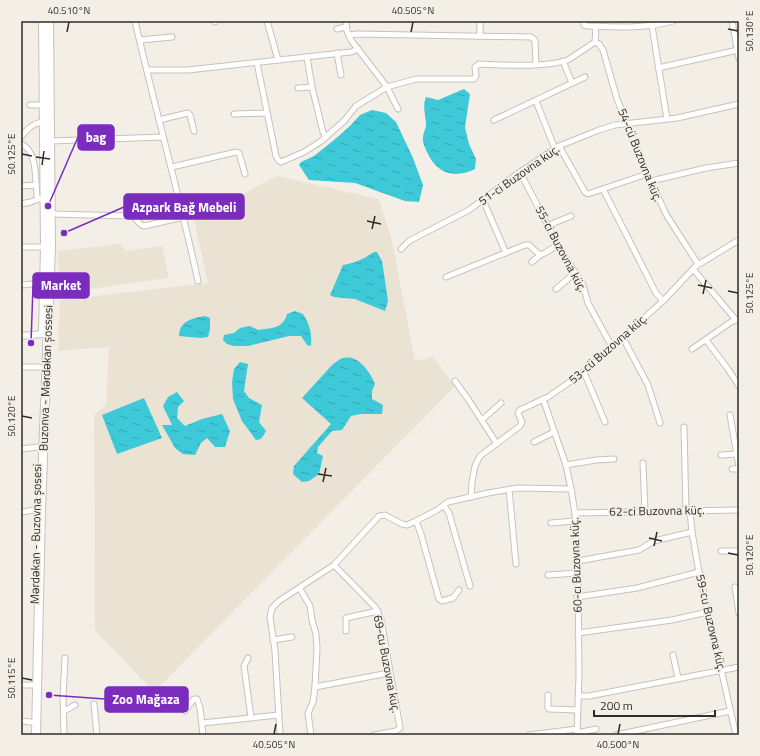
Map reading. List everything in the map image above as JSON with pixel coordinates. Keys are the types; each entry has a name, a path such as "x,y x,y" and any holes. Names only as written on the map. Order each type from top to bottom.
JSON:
{"main road":[{"name":"Mərdəkan - Buzovna şosesi","path":"31,735 36,510 45,246 42,199 44,122 43,21"},
{"name":"Buzonva - Mərdəkan şossesi","path":"36,735 41,510 51,214 49,21"}],"street":[{"path":"136,21 163,137 184,217 198,281"},
{"path":"267,21 278,60"},
{"path":"480,21 480,36"},
{"path":"584,21 584,25 596,26 616,24 637,28 673,21"},
{"path":"337,29 346,24 349,35 387,87 398,109"},
{"path":"735,25 739,58"},
{"path":"257,63 276,156 279,162 304,152 326,137 344,121 356,106 387,87 416,79 474,79 476,76 475,67 479,64 536,64 568,60 595,42 596,26"},
{"path":"652,26 667,119"},
{"path":"349,35 534,38 536,64"},
{"path":"140,40 172,37"},
{"name":"54-cü Buzovna küç.","path":"595,42 599,44 603,50 615,91 647,174 667,216 698,264"},
{"path":"147,70 188,70 351,52 358,49"},
{"path":"658,68 738,50"},
{"path":"337,53 341,75"},
{"path":"307,57 312,86 323,132 326,137"},
{"path":"563,61 572,83"},
{"path":"494,120 584,77"},
{"path":"298,88 312,86"},
{"path":"536,101 557,147 586,194 590,194 647,174"},
{"name":"51-ci Buzovna küç.","path":"401,249 409,241 457,216 483,200 520,172 557,147 606,128 667,119 739,104"},
{"path":"30,105 44,105"},
{"path":"234,114 267,112"},
{"path":"159,120 188,113 190,115 194,131"},
{"path":"21,137 32,125 44,122"},
{"path":"50,141 163,137"},
{"path":"21,144 26,147 33,160 37,196 42,199"},
{"path":"172,167 236,152 239,153 245,174"},
{"path":"651,182 706,168 739,163"},
{"name":"55-ci Buzovna küç.","path":"520,172 549,225 558,245 584,288 588,303 613,347"},
{"path":"21,186 36,185"},
{"path":"603,189 656,293 663,301"},
{"path":"21,204 42,199"},
{"path":"483,200 506,253"},
{"path":"51,214 131,216 144,226 184,217"},
{"path":"549,225 571,216"},
{"name":"53-cü Buzovna küç.","path":"471,497 472,482 478,460 485,452 518,429 522,421 518,412 520,410 543,399 584,372 663,301 698,264 739,240"},
{"path":"446,277 528,244 540,255"},
{"path":"532,262 540,255 558,245"},
{"path":"21,246 45,246"},
{"path":"692,349 737,319 693,269"},
{"path":"556,288 575,273"},
{"path":"21,285 44,283"},
{"path":"21,336 43,334"},
{"path":"623,338 648,385 660,423"},
{"path":"706,340 739,386"},
{"path":"21,367 41,367"},
{"path":"584,372 605,422"},
{"path":"455,381 497,444"},
{"name":"60-cı Buzovna küç.","path":"543,399 566,465 575,513 578,561 577,732"},
{"path":"482,420 501,403"},
{"path":"730,415 739,467 737,469 732,469"},
{"name":"59-cu Buzovna küç.","path":"684,427 688,511 699,572 736,735"},
{"path":"534,442 554,432"},
{"path":"21,449 38,447"},
{"path":"721,455 736,454"},
{"path":"566,465 596,460 614,459"},
{"path":"643,463 645,511"},
{"path":"509,489 516,564"},
{"path":"280,735 270,617 272,608 279,601 300,589 334,565 381,515 387,516 404,524 416,521 450,502 509,489 571,489"},
{"path":"444,506 449,513 470,586"},
{"path":"21,512 36,510"},
{"name":"62-ci Buzovna küç.","path":"575,513 739,510"},
{"path":"416,521 440,599 442,601 453,598 459,590"},
{"path":"551,523 575,521"},
{"path":"578,561 639,550 654,541 692,532"},
{"path":"721,551 739,551"},
{"name":"69-cu Buzovna küç.","path":"334,565 378,611 381,620 389,674 400,728 396,731 374,735"},
{"path":"577,597 637,588 699,572"},
{"path":"548,576 578,573"},
{"path":"735,586 739,613"},
{"path":"300,589 310,606 316,634 317,648 315,687 313,702 308,713 311,735"},
{"path":"346,630 346,618 378,611"},
{"path":"578,633 672,620 708,612"},
{"path":"273,640 292,637"},
{"path":"673,655 678,678"},
{"path":"64,735 63,696 65,658"},
{"path":"248,658 244,666 251,718"},
{"path":"578,696 589,696 739,666"},
{"path":"315,687 389,674"},
{"path":"21,685 32,685"},
{"path":"548,695 549,710 578,710"},
{"path":"185,711 194,698 197,699 203,735"},
{"path":"94,704 97,735"},
{"path":"64,711 75,705"},
{"path":"616,735 730,711"},
{"path":"202,723 279,715"},
{"path":"21,721 31,722"},
{"path":"529,735 577,732 596,729"}],"shaded area":[{"path":"277,176 379,199 392,241 415,361 433,357 455,386 154,692 95,630 94,415 106,405 109,347 58,351 60,300 208,283 194,220"},
{"path":"120,244 126,251 162,246 169,278 59,293 58,251"}],"water":[{"path":"464,89 470,94 465,127 469,144 476,159 475,169 460,174 453,174 441,170 431,159 425,149 423,142 423,134 426,128 424,104 426,97 438,100"},
{"path":"372,110 386,113 396,122 413,158 423,185 419,202 405,201 355,183 309,180 299,165 301,162 314,156 334,140 360,115"},
{"path":"374,252 377,252 382,261 388,301 385,311 355,299 334,297 330,295 343,265 367,257"},
{"path":"295,311 303,314 307,322 311,333 311,346 307,345 301,336 289,336 248,346 234,346 227,344 223,340 224,335 234,333 240,328 250,326 258,330 276,327 283,323 287,314"},
{"path":"205,316 210,318 208,337 201,338 179,336 181,327 184,324 192,319"},
{"path":"342,358 351,358 356,360 369,372 375,384 372,391 372,399 383,405 382,414 360,414 351,416 342,430 332,431 318,447 317,453 323,456 319,474 309,481 302,482 293,474 294,466 331,424 302,398 333,364"},
{"path":"240,362 248,364 244,391 249,398 262,405 259,422 266,431 258,440 256,440 242,421 233,399 232,382 234,369"},
{"path":"177,392 184,401 178,407 177,418 185,426 202,419 222,414 230,431 225,447 215,447 207,438 201,443 195,455 183,454 175,448 162,425 172,425 163,406 168,397"},
{"path":"144,398 162,438 117,454 102,415"}],"place":[{"name":"bag","path":"48,206"},
{"name":"Azpark Bağ Mebeli","path":"64,233"},
{"name":"Market","path":"31,343"},
{"name":"Zoo Mağaza","path":"49,695"}]}
